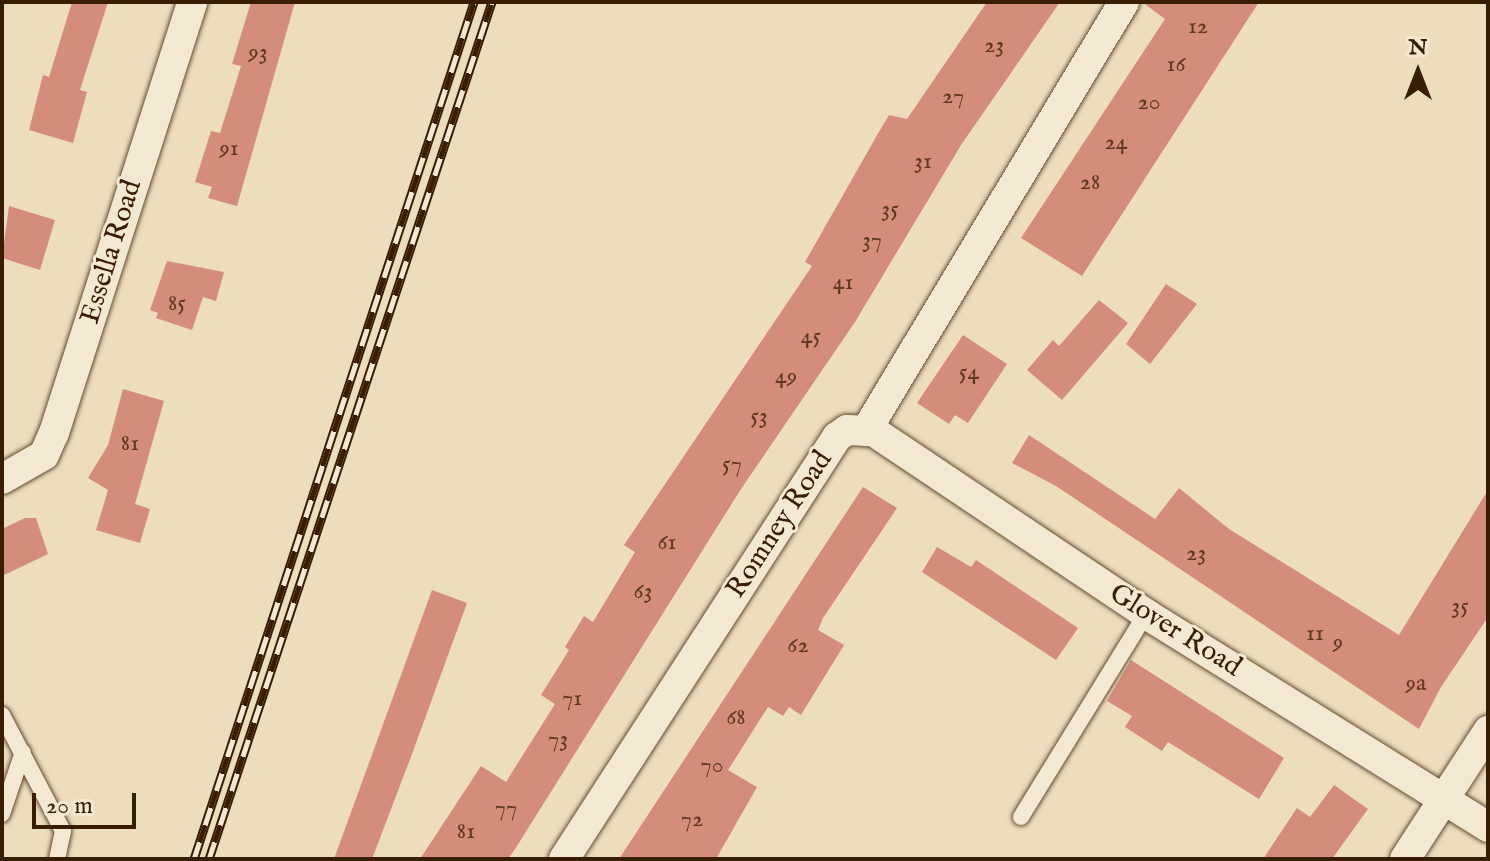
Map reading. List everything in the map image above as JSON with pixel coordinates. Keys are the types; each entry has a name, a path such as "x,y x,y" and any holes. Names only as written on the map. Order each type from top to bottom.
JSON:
{"street":[{"name":"Essella Road","path":"2,479 44,455 54,433 192,2"},
{"name":"Romney Road","path":"564,859 837,437 847,430 866,431 1124,2"},
{"name":"Glover Road","path":"866,431 1146,614 1488,827"},
{"path":"1405,859 1488,731"}],"lane":[{"path":"1021,817 1146,614"},
{"path":"2,715 63,831 57,859"},
{"path":"2,814 23,752"}],"building":[{"path":"72,2 108,2 80,90 87,92 73,143 29,130 43,75 49,77"},
{"path":"251,2 295,2 237,206 208,198 212,187 195,182 211,131 220,133 241,66 232,64"},
{"path":"987,2 1060,2 961,145 855,322 741,489 517,846 508,859 420,859 481,766 506,782 555,704 541,695 569,650 565,647 584,616 593,622 635,552 624,545 812,266 805,262 889,115 907,119"},
{"path":"1142,2 1259,2 1082,276 1021,238 1165,19"},
{"path":"9,206 55,220 40,270 2,258"},
{"path":"167,261 224,272 216,301 203,297 192,330 156,318 158,313 150,310"},
{"path":"1166,284 1197,304 1150,364 1126,344"},
{"path":"1099,300 1128,323 1062,400 1027,370 1053,340 1059,346"},
{"path":"963,335 1007,364 968,423 955,415 949,424 917,403"},
{"path":"123,389 164,401 135,504 150,509 140,543 96,530 108,490 88,478 108,445"},
{"path":"1029,435 1155,519 1179,488 1229,529 1399,635 1488,490 1488,617 1441,687 1419,729 1056,486 1012,463"},
{"path":"863,487 897,508 818,630 844,645 801,715 789,707 783,716 768,707 728,770 757,787 716,859 619,859"},
{"path":"25,518 36,518 48,554 2,576 2,529"},
{"path":"937,547 971,567 976,560 1078,628 1056,660 922,572"},
{"path":"432,590 467,603 412,754 372,859 334,859"},
{"path":"1131,660 1284,758 1259,799 1168,742 1162,751 1125,727 1132,716 1107,701"},
{"path":"1334,785 1368,809 1332,859 1263,859 1297,808 1310,817"}],"railway":[{"path":"194,859 474,2"},
{"path":"209,859 492,2"}]}
